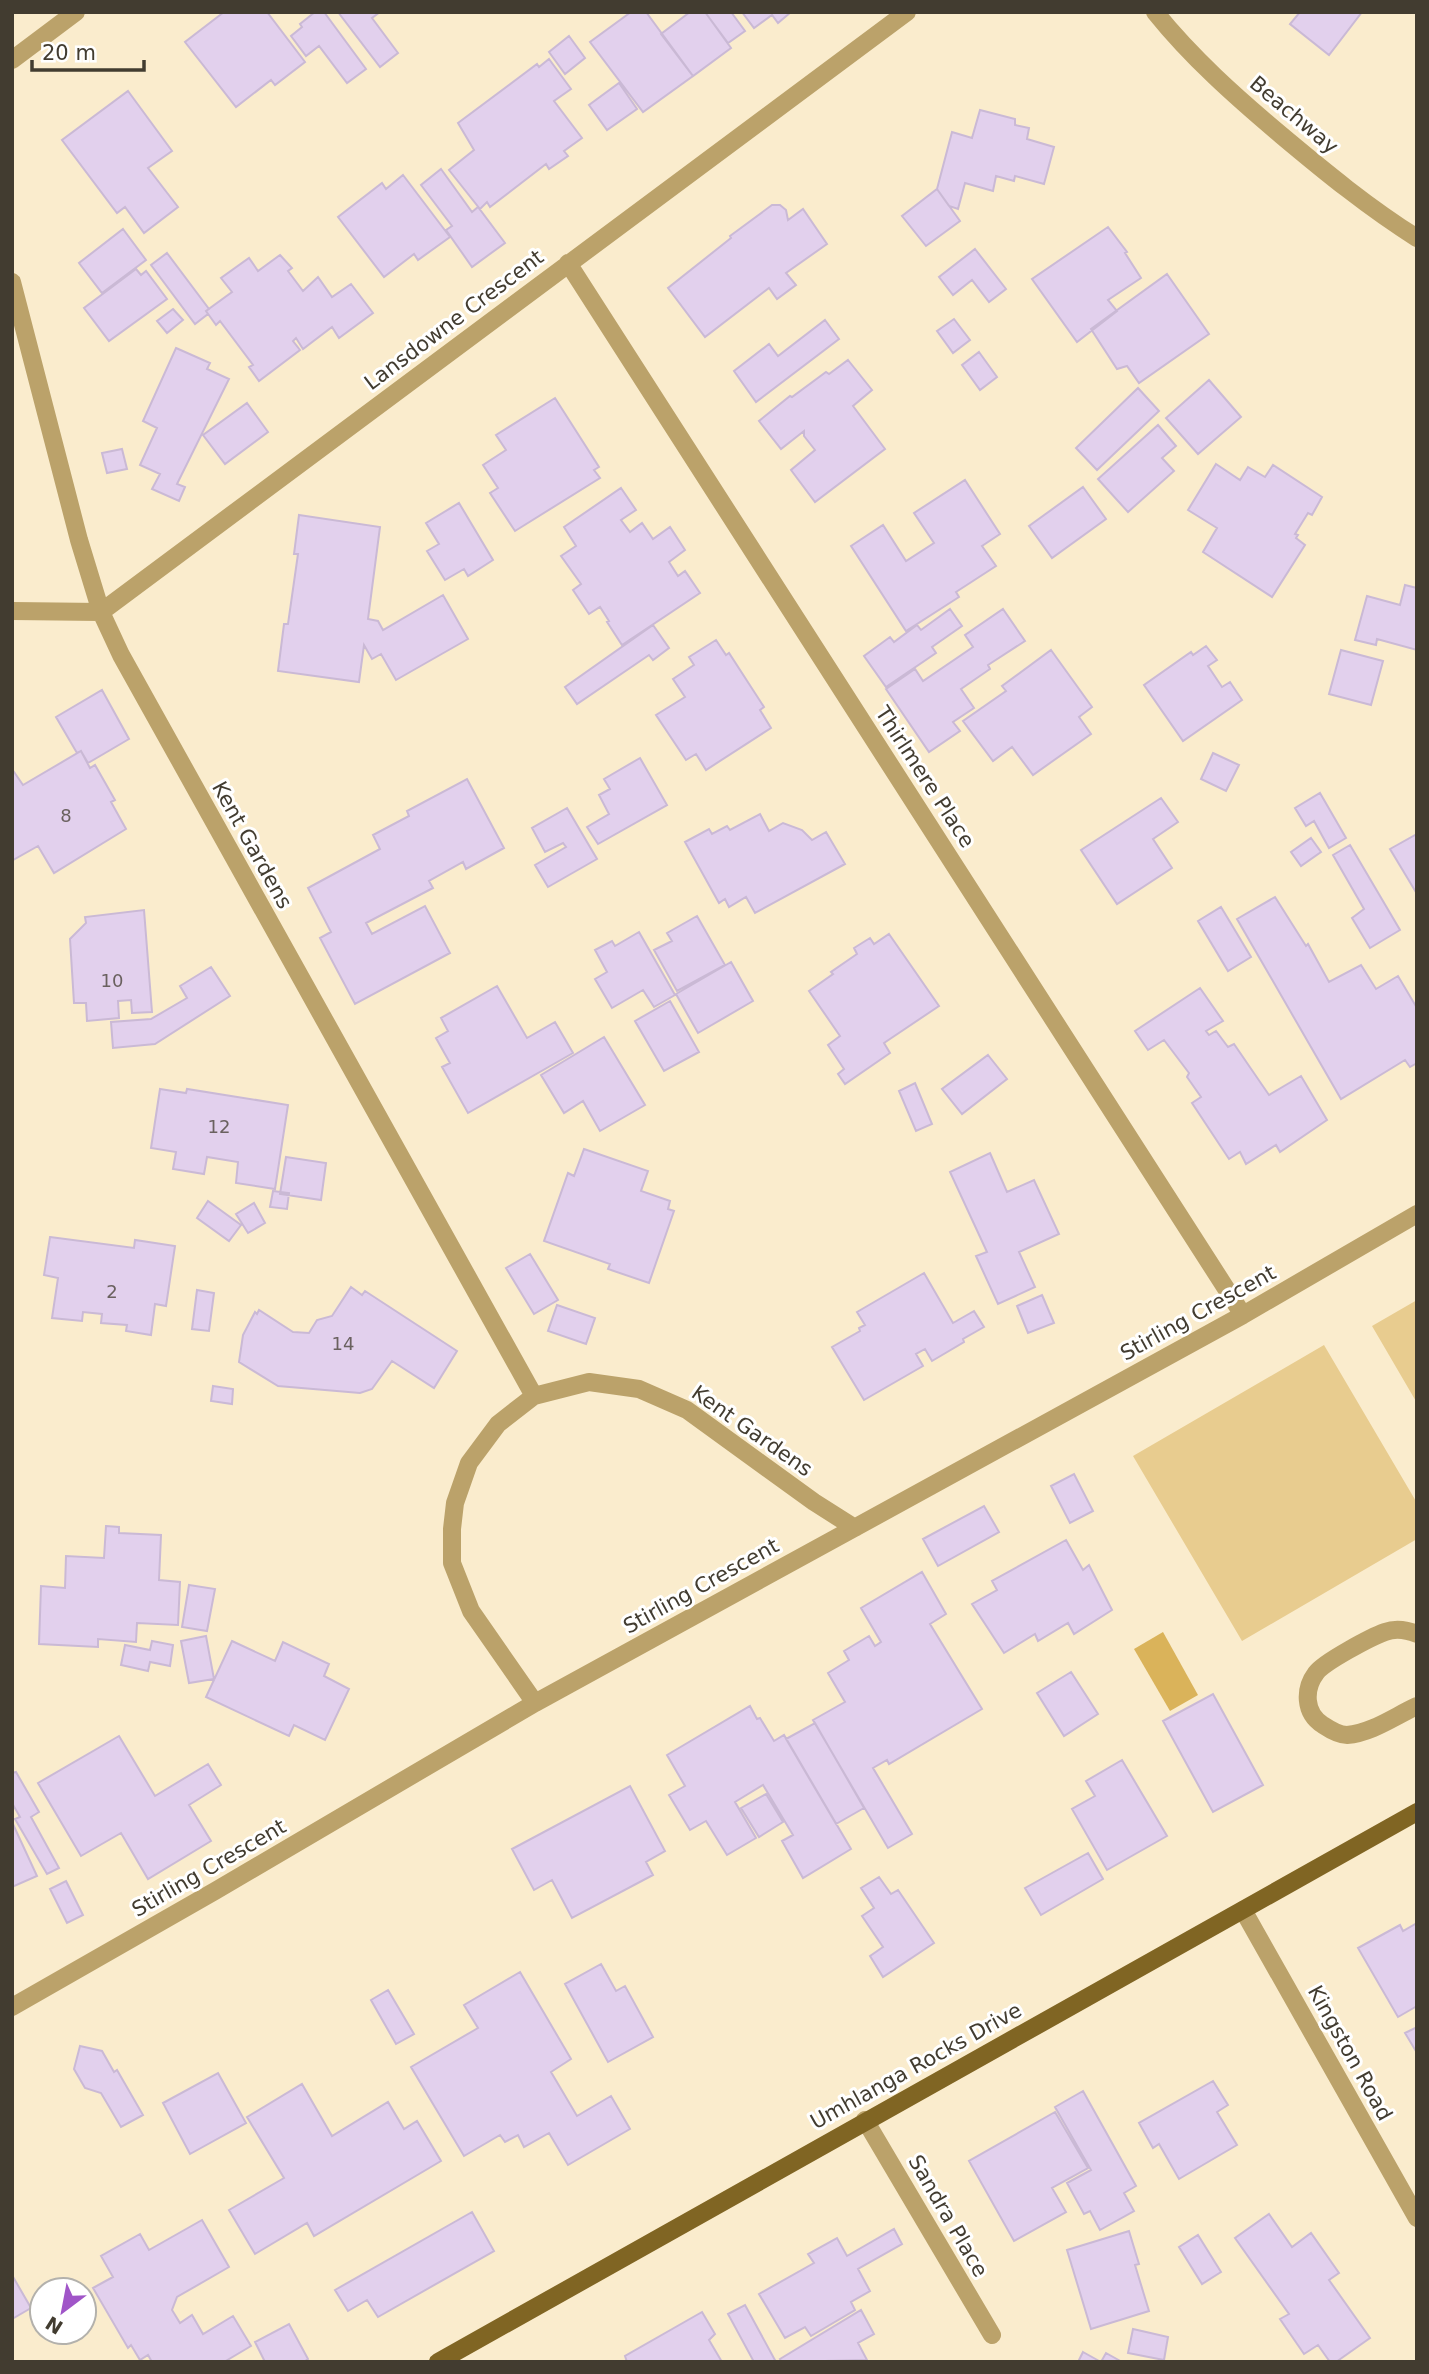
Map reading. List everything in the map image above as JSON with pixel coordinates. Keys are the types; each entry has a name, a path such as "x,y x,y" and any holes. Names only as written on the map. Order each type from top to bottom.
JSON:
{"main road":[{"name":"Umhlanga Rocks Drive","path":"438,2362 1417,1812"}],"street":[{"path":"12,60 76,12"},
{"name":"Lansdowne Crescent","path":"102,612 907,12"},
{"name":"Beachway","path":"1155,12 1177,39 1229,91 1312,161 1417,238"},
{"name":"Thirlmere Place","path":"568,263 1243,1315"},
{"name":"Kent Gardens","path":"12,282 79,540 102,612 121,655 534,1396"},
{"path":"12,611 102,612"},
{"name":"Stirling Crescent","path":"12,2007 535,1703 1243,1315 1417,1214"},
{"name":"Kent Gardens","path":"535,1703 471,1611 452,1563 455,1503 469,1463 498,1424 534,1396 589,1382 639,1389 687,1410 814,1502 855,1528"},
{"path":"1417,1634 1406,1630 1387,1631 1343,1654 1317,1671 1309,1685 1307,1700 1317,1721 1345,1735 1371,1729 1417,1706"},
{"name":"Kingston Road","path":"1243,1910 1417,2218"},
{"name":"Sandra Place","path":"865,2120 992,2335"}],"shaded area":[{"path":"1417,1300 1417,1403 1372,1326"},
{"path":"1324,1345 1417,1503 1417,1539 1242,1641 1133,1456"},
{"path":"1163,1632 1198,1695 1170,1711 1134,1649"}],"building":[{"path":"224,12 267,12 305,62 275,85 271,80 236,107 185,42"},
{"path":"315,12 324,12 366,69 347,83 319,46 306,56 291,36 302,27 300,24"},
{"path":"338,12 380,12 372,18 398,53 380,67"},
{"path":"631,12 646,12 693,76 643,112 590,42"},
{"path":"690,12 705,12 731,48 693,76 661,34"},
{"path":"705,12 731,12 745,31 728,43"},
{"path":"742,12 791,12 778,23 772,15 754,28"},
{"path":"1300,12 1362,12 1329,55 1290,24"},
{"path":"569,36 585,58 565,74 549,52"},
{"path":"549,59 571,89 554,101 582,138 564,151 568,156 549,169 546,164 490,207 487,202 480,209 449,170 474,150 458,123 537,64 539,67"},
{"path":"619,83 637,109 607,130 589,105"},
{"path":"128,91 172,151 148,168 178,207 144,233 125,207 117,213 62,140"},
{"path":"980,110 1015,119 1015,125 1029,128 1027,139 1054,147 1044,184 1015,176 1014,181 996,176 993,191 965,183 958,209 949,206 937,189 952,132 972,138"},
{"path":"441,169 472,212 478,207 505,243 472,267 446,230 452,226 421,185"},
{"path":"403,175 450,237 418,260 414,254 384,277 338,217 382,183 386,189"},
{"path":"937,189 960,221 926,246 902,216"},
{"path":"772,205 780,205 786,210 788,220 803,209 827,244 786,273 796,285 777,299 769,288 705,337 668,288"},
{"path":"1108,227 1127,252 1125,253 1141,278 1108,300 1117,311 1077,342 1032,279"},
{"path":"123,229 146,260 102,293 79,263"},
{"path":"975,249 1006,289 989,302 972,280 953,295 939,277"},
{"path":"167,253 209,309 206,311 208,314 195,324 151,265"},
{"path":"280,255 292,268 288,271 303,291 318,277 332,297 351,284 373,313 339,338 332,327 303,349 296,338 293,341 300,350 259,381 249,367 253,365 220,321 216,325 206,311 232,292 221,278 249,258 258,271"},
{"path":"136,269 141,275 146,271 167,299 109,341 84,308"},
{"path":"1167,274 1209,334 1139,383 1127,366 1117,369 1091,329"},
{"path":"173,309 183,320 167,333 157,321"},
{"path":"954,319 970,340 953,353 937,331"},
{"path":"825,320 839,339 756,402 734,371 769,344 778,356"},
{"path":"176,348 210,363 207,369 229,379 177,484 185,487 179,501 152,489 160,474 140,465 157,428 143,421"},
{"path":"979,352 997,377 980,390 962,365"},
{"path":"848,360 872,390 853,406 885,449 815,502 791,470 815,450 804,436 804,431 781,449 759,421 790,396"},
{"path":"1209,380 1241,417 1198,454 1166,418"},
{"path":"1138,388 1159,411 1097,470 1076,448"},
{"path":"555,398 599,467 594,470 600,478 515,531 490,493 498,488 483,465 506,450 496,435"},
{"path":"247,403 268,432 225,464 203,435"},
{"path":"1158,425 1176,446 1162,458 1174,471 1128,512 1098,479"},
{"path":"122,449 127,469 107,473 102,453"},
{"path":"1216,464 1240,480 1248,467 1265,477 1273,465 1322,497 1312,515 1308,513 1295,534 1305,545 1272,597 1203,552 1217,528 1188,510"},
{"path":"965,480 1000,534 982,546 996,566 956,592 959,597 906,631 851,546 883,525 906,561 934,543 914,513"},
{"path":"1083,487 1106,519 1052,558 1029,526"},
{"path":"621,488 636,510 621,520 630,532 642,523 653,539 670,527 685,550 669,562 678,576 685,571 700,593 622,645 600,607 589,614 573,590 581,584 561,556 576,546 564,527"},
{"path":"459,503 493,560 468,576 464,569 445,580 427,551 439,544 426,523"},
{"path":"299,515 380,527 368,619 378,621 383,630 443,595 468,639 396,680 381,654 372,659 364,645 359,682 278,671 298,554 294,554"},
{"path":"1405,585 1417,588 1417,650 1377,639 1376,645 1355,640 1367,596 1400,605"},
{"path":"950,609 962,626 932,647 936,653 886,687 864,656 890,637 894,642 917,625 921,630"},
{"path":"1003,609 1025,641 988,665 990,669 961,689 974,708 953,722 960,731 929,752 886,689 915,669 923,681 973,647 965,635"},
{"path":"653,625 669,648 653,660 649,655 577,704 565,687"},
{"path":"716,640 726,655 729,653 764,707 760,710 771,728 706,770 696,754 686,760 656,715 685,697 673,679 694,665 689,657"},
{"path":"1206,646 1217,660 1208,666 1222,687 1230,682 1242,700 1183,741 1144,685 1191,652 1193,655"},
{"path":"1051,650 1092,707 1079,717 1091,734 1033,775 1012,747 993,761 963,721 1006,691 1002,686"},
{"path":"1341,650 1383,661 1371,705 1329,694"},
{"path":"102,690 129,739 88,763 81,751 77,753 56,717"},
{"path":"81,751 90,768 95,765 115,800 111,802 126,829 54,873 38,846 13,860 12,769 23,785"},
{"path":"1213,753 1239,765 1226,791 1201,779"},
{"path":"640,758 667,805 598,844 587,827 609,814 599,795 610,789 604,779"},
{"path":"467,779 504,848 466,869 463,862 429,881 433,888 366,923 372,934 425,906 450,953 355,1004 320,938 331,932 308,888 380,849 373,835 409,816 407,811"},
{"path":"1320,793 1346,838 1329,848 1314,821 1306,826 1295,808"},
{"path":"1161,798 1178,822 1153,839 1172,868 1117,904 1081,850"},
{"path":"567,808 597,859 548,887 535,865 566,847 563,843 545,852 532,828"},
{"path":"760,814 769,831 783,823 802,830 812,840 826,832 845,864 755,913 746,897 729,907 725,899 719,903 685,842 709,829 712,834 727,826 730,830"},
{"path":"1417,834 1417,894 1390,849"},
{"path":"1311,838 1321,852 1301,866 1291,852"},
{"path":"1350,845 1400,930 1370,948 1352,918 1364,909 1333,855"},
{"path":"1275,897 1306,946 1308,944 1329,982 1361,965 1376,989 1398,976 1417,1008 1417,1063 1410,1067 1405,1060 1341,1099 1237,919"},
{"path":"1221,907 1251,957 1228,971 1198,921"},
{"path":"144,910 152,1012 132,1013 131,1000 118,1001 119,1018 87,1021 86,1003 74,1003 70,939 86,923 85,917"},
{"path":"697,916 725,965 677,991 654,950 672,941 667,933"},
{"path":"639,932 675,995 654,1007 643,990 612,1008 595,979 607,972 595,950 612,941 615,946"},
{"path":"889,934 939,1006 884,1043 890,1053 845,1084 838,1074 844,1069 828,1045 840,1036 809,991 857,954 854,948 870,938 874,944"},
{"path":"731,962 753,1001 698,1033 676,994"},
{"path":"211,967 230,996 155,1044 113,1048 111,1022 151,1019 187,998 180,986"},
{"path":"497,986 527,1038 555,1022 573,1053 468,1113 442,1067 450,1063 436,1038 448,1031 441,1018"},
{"path":"1200,988 1223,1021 1206,1031 1209,1035 1216,1031 1228,1047 1234,1044 1269,1095 1301,1076 1327,1120 1280,1152 1276,1145 1246,1164 1240,1152 1229,1159 1192,1103 1201,1097 1187,1077 1189,1073 1164,1040 1148,1050 1135,1031"},
{"path":"670,1001 699,1052 664,1071 635,1021"},
{"path":"604,1037 645,1105 600,1131 583,1101 564,1113 541,1075"},
{"path":"988,1055 1007,1079 962,1114 942,1089"},
{"path":"915,1083 932,1124 916,1131 899,1091"},
{"path":"160,1089 186,1093 187,1089 288,1105 275,1189 236,1183 238,1162 207,1157 204,1174 173,1169 176,1152 151,1148"},
{"path":"584,1149 648,1171 641,1191 670,1201 668,1209 674,1211 649,1283 608,1269 610,1264 544,1241 568,1173 574,1176"},
{"path":"990,1153 1007,1192 1034,1180 1059,1234 1019,1252 1035,1287 998,1304 976,1256 987,1252 950,1172"},
{"path":"286,1157 326,1163 321,1200 280,1194"},
{"path":"273,1191 289,1193 287,1209 270,1207"},
{"path":"208,1201 241,1225 229,1241 197,1218"},
{"path":"254,1203 265,1223 248,1233 236,1214"},
{"path":"50,1237 134,1248 135,1240 175,1246 166,1306 155,1304 151,1335 126,1331 127,1325 101,1323 102,1314 83,1312 82,1321 52,1318 58,1278 44,1275"},
{"path":"530,1254 558,1300 534,1314 506,1268"},
{"path":"924,1273 953,1323 974,1311 984,1327 932,1361 925,1349 916,1354 923,1366 864,1400 832,1347 860,1331 859,1328 865,1325 857,1312"},
{"path":"351,1287 362,1295 365,1291 457,1351 434,1388 392,1361 372,1389 360,1393 278,1386 239,1362 243,1335 255,1312 257,1314 259,1310 293,1332 309,1333 317,1320 332,1316"},
{"path":"197,1290 214,1293 209,1331 192,1329"},
{"path":"1042,1295 1054,1323 1028,1333 1017,1306"},
{"path":"557,1305 595,1318 586,1344 548,1331"},
{"path":"213,1386 233,1389 232,1404 211,1401"},
{"path":"1074,1474 1093,1511 1070,1523 1051,1486"},
{"path":"984,1506 999,1532 938,1566 923,1539"},
{"path":"106,1526 119,1527 119,1533 161,1535 159,1580 180,1582 178,1625 137,1623 136,1642 98,1639 98,1647 39,1644 41,1586 65,1588 66,1556 104,1558"},
{"path":"1066,1540 1083,1570 1089,1565 1112,1610 1074,1634 1068,1623 1038,1641 1035,1634 1004,1653 972,1604 997,1590 992,1581"},
{"path":"922,1572 946,1614 930,1624 982,1709 889,1764 887,1760 873,1768 912,1834 888,1848 813,1720 845,1702 828,1673 849,1660 844,1651 869,1636 875,1646 881,1642 861,1608"},
{"path":"189,1585 215,1589 207,1631 182,1627"},
{"path":"206,1636 214,1679 189,1683 181,1641"},
{"path":"152,1641 173,1645 170,1666 150,1662 148,1671 121,1665 125,1645 150,1650"},
{"path":"232,1641 275,1661 283,1642 329,1664 324,1676 349,1689 325,1740 294,1725 289,1736 206,1697"},
{"path":"1071,1672 1098,1714 1064,1736 1037,1693"},
{"path":"1213,1694 1263,1785 1213,1812 1163,1721"},
{"path":"750,1706 774,1741 784,1735 851,1849 803,1878 782,1841 793,1835 763,1785 735,1802 756,1838 727,1855 706,1821 690,1830 669,1795 685,1786 667,1755"},
{"path":"815,1723 864,1808 836,1824 786,1739"},
{"path":"119,1736 155,1796 208,1764 221,1785 189,1805 211,1841 148,1879 121,1833 81,1856 38,1783"},
{"path":"1122,1760 1167,1836 1107,1870 1072,1809 1095,1796 1086,1781"},
{"path":"16,1772 39,1812 31,1817 59,1868 47,1874 15,1819 20,1817 12,1803 12,1773"},
{"path":"630,1786 665,1851 646,1862 653,1875 572,1918 552,1880 534,1890 512,1849"},
{"path":"766,1794 783,1822 759,1837 741,1808"},
{"path":"12,1822 37,1876 12,1887"},
{"path":"1088,1853 1103,1879 1041,1915 1025,1888"},
{"path":"879,1877 891,1894 898,1890 934,1943 883,1977 870,1956 883,1947 862,1916 874,1908 861,1888"},
{"path":"66,1881 83,1915 67,1923 50,1889"},
{"path":"1417,1923 1417,2006 1398,2017 1358,1948 1400,1925 1403,1931"},
{"path":"601,1964 616,1991 625,1986 653,2037 608,2062 565,1984"},
{"path":"520,1972 571,2059 551,2072 577,2116 611,2096 630,2129 568,2165 549,2133 524,2147 518,2135 505,2142 500,2135 464,2156 411,2067 478,2028 464,2005"},
{"path":"388,1990 414,2034 396,2044 371,2000"},
{"path":"1417,2027 1417,2053 1405,2033"},
{"path":"80,2046 102,2051 114,2072 117,2070 143,2115 121,2127 101,2093 85,2088 74,2069"},
{"path":"218,2073 246,2123 190,2154 163,2103"},
{"path":"1213,2081 1228,2105 1217,2112 1237,2145 1179,2179 1159,2144 1153,2148 1139,2123"},
{"path":"302,2084 332,2136 388,2102 404,2129 417,2121 441,2161 314,2236 307,2223 255,2254 229,2210 284,2178 247,2117"},
{"path":"1083,2091 1136,2186 1124,2193 1134,2211 1100,2230 1090,2211 1084,2214 1067,2183 1091,2170 1055,2107"},
{"path":"1055,2112 1088,2168 1052,2188 1066,2212 1014,2241 969,2161"},
{"path":"472,2212 494,2251 378,2317 367,2300 348,2311 335,2290"},
{"path":"1269,2214 1292,2247 1311,2233 1339,2273 1329,2280 1370,2338 1336,2362 1330,2362 1318,2345 1304,2354 1280,2319 1289,2314 1235,2238"},
{"path":"202,2220 229,2267 177,2297 172,2310 180,2323 192,2315 203,2334 233,2316 251,2346 224,2362 152,2362 148,2355 140,2360 131,2345 128,2348 98,2297 98,2285 113,2277 101,2256 140,2234 149,2250"},
{"path":"894,2229 902,2244 858,2269 870,2291 851,2302 855,2310 811,2336 805,2327 785,2338 759,2294 814,2263 808,2254 837,2238 847,2256"},
{"path":"1129,2231 1139,2264 1135,2265 1149,2311 1091,2329 1067,2250"},
{"path":"1198,2235 1221,2272 1202,2284 1179,2247"},
{"path":"12,2275 28,2303 28,2310 12,2319"},
{"path":"745,2305 776,2362 754,2362 728,2314"},
{"path":"861,2310 874,2334 858,2343 867,2360 782,2362 780,2359"},
{"path":"702,2312 715,2334 709,2340 722,2362 627,2362 625,2356"},
{"path":"289,2324 308,2359 304,2362 265,2362 255,2342"},
{"path":"1133,2329 1168,2337 1164,2360 1128,2353"},
{"path":"1083,2352 1101,2362 1078,2362"},
{"path":"1106,2353 1122,2362 1101,2362"}]}
